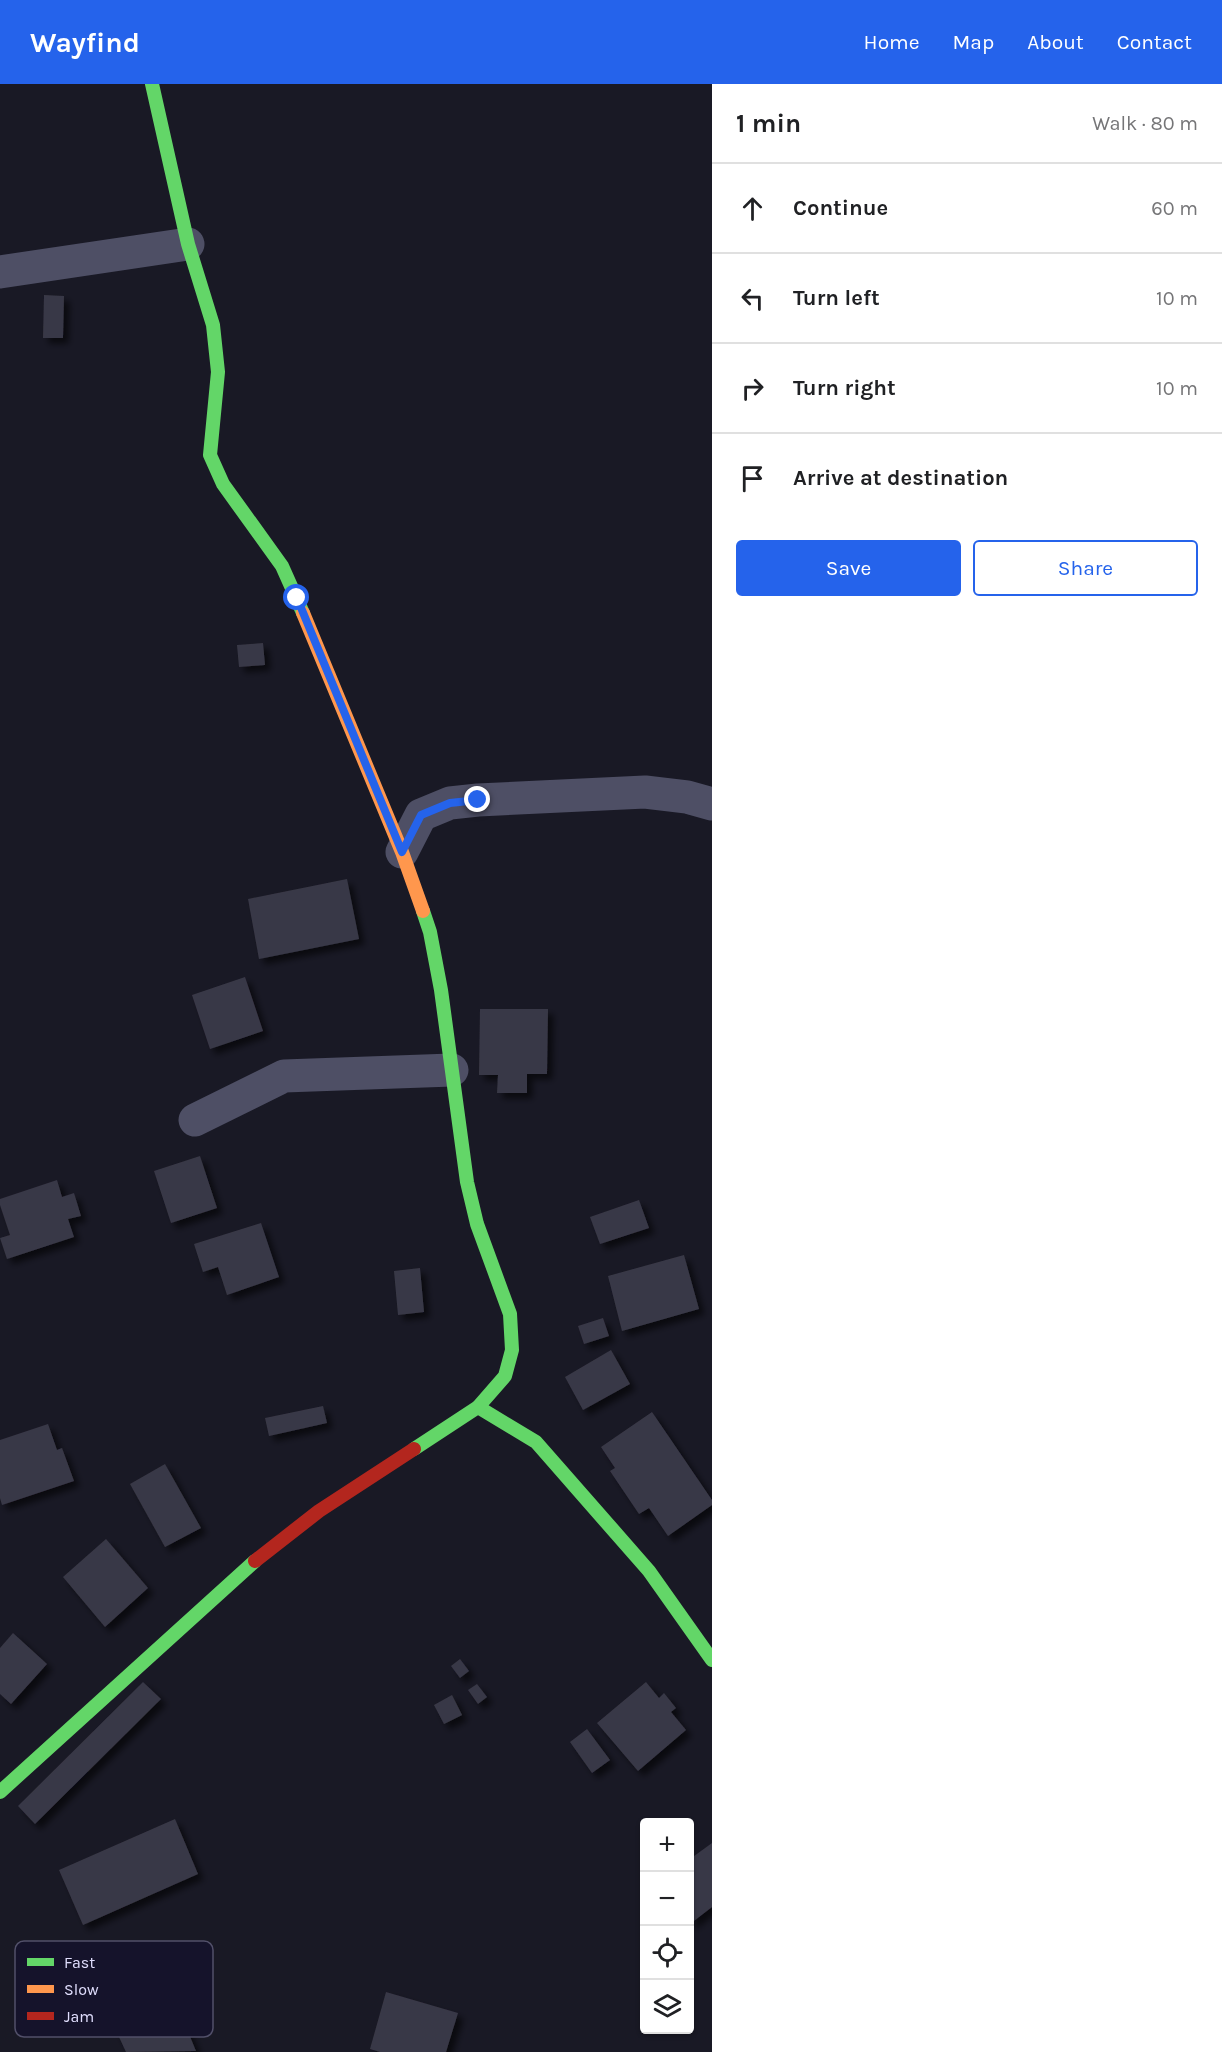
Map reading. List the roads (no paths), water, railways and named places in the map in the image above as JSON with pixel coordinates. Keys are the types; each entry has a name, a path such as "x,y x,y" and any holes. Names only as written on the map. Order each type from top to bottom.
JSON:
{"street":[{"path":"0,1792 255,1561 319,1511 478,1407 505,1376 512,1350 510,1314 477,1224 467,1182 441,990 429,932 402,852 297,598 282,566 223,484 210,455 218,372 213,325 188,244 152,84"},
{"path":"0,272 188,244"},
{"path":"402,852 421,815 450,803 645,792 687,797 712,804"},
{"path":"195,1120 284,1076 452,1070"},
{"path":"478,1407 536,1442 650,1571 712,1660"}]}
